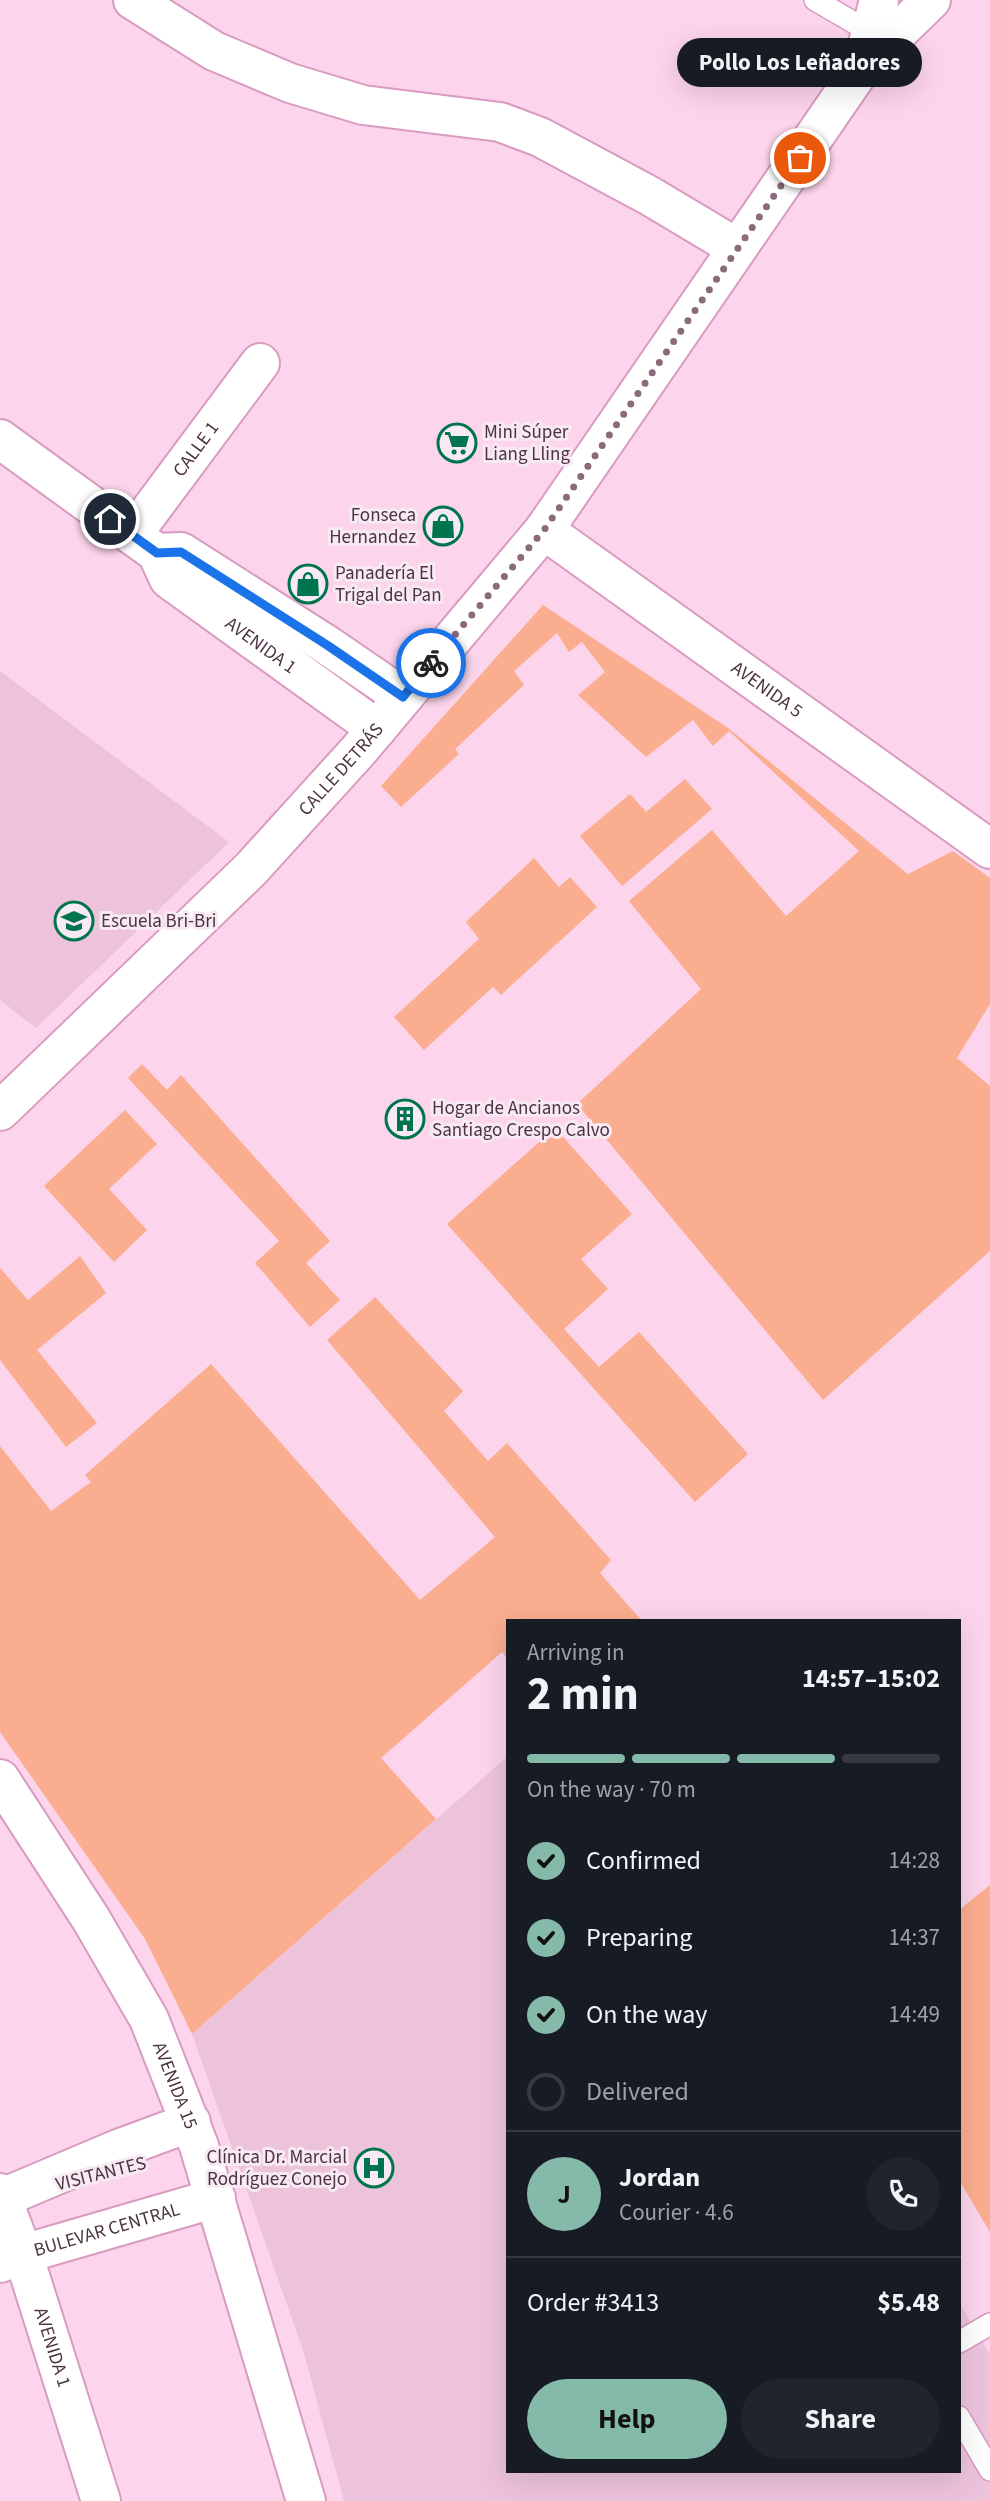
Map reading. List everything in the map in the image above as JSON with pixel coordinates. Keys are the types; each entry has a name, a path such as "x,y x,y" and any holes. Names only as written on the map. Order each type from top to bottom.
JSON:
{"street":[{"path":"133,0 214,51 290,83 363,105 500,122 540,137 650,196 737,248"},
{"name":"CALLE DETRÁS","path":"0,1111 251,869 377,729 544,530 737,248 870,33 931,0"},
{"name":"CALLE 1","path":"145,544 260,363"},
{"name":"AVENIDA 1","path":"0,439 145,544 169,579 377,729"},
{"name":"AVENIDA 5","path":"544,530 990,849"},
{"name":"AVENIDA 1","path":"145,544 181,552 403,697"},
{"name":"AVENIDA 15","path":"0,1779 91,1919 149,2019 195,2134 216,2198 306,2501"},
{"path":"1,2197 118,2149 195,2134"},
{"name":"AVENIDA 1","path":"1,2197 11,2258 101,2501"},
{"name":"BULEVAR CENTRAL","path":"11,2258 216,2198"}],"lane":[{"path":"815,0 870,33"},
{"path":"961,2341 990,2323"},
{"path":"961,2420 990,2470"}],"shaded area":[{"path":"543,605 728,728 908,874 953,851 990,878 990,1004 957,1058 990,1086 990,1251 823,1400 577,1104 701,989 629,901 712,830 786,916 859,851 729,731 713,746 693,720 646,757 578,695 605,672 582,642 569,652 557,633 514,671 524,685 455,749 459,754 401,807 381,786"},
{"name":"Escuela Bri-Bri","path":"0,671 229,842 36,1028 0,1000"},
{"path":"685,779 712,809 622,886 580,836 630,794 646,812"},
{"path":"534,858 559,887 570,877 597,907 501,995 493,987 424,1050 394,1017 479,939 466,922"},
{"path":"142,1064 167,1090 181,1075 330,1241 306,1263 340,1300 310,1327 255,1263 279,1241 128,1078"},
{"path":"125,1110 157,1144 109,1189 147,1230 114,1262 44,1186"},
{"path":"555,1128 632,1214 581,1259 608,1289 564,1329 599,1367 639,1332 748,1454 695,1502 447,1224"},
{"path":"80,1256 106,1293 37,1350 97,1423 66,1447 0,1360 0,1268 28,1300"},
{"path":"375,1297 463,1391 444,1411 488,1461 507,1443 611,1560 600,1573 640,1619 506,1619 506,1657 502,1652 381,1758 436,1819 192,2034 145,1939 0,1732 0,1446 51,1511 91,1482 85,1475 211,1364 420,1600 495,1537 327,1340"},
{"name":"Clínica Dr. Marcial Rodríguez Conejo","path":"506,1758 506,2473 961,2473 961,2305 990,2355 990,2501 344,2501 304,2353 192,2034"},
{"path":"990,1885 990,2232 961,2183 961,1908"}],"way so far":[{"path":"431,663 544,530 800,158"}],"place":[{"name":"Pollo Los Leñadores","path":"800,158"},
{"name":"Mini Súper Liang Lling","path":"457,443"},
{"name":"Fonseca Hernandez","path":"443,526"},
{"name":"Panadería El Trigal del Pan","path":"308,584"},
{"name":"Escuela Bri-Bri","path":"74,921"},
{"name":"Hogar de Ancianos Santiago Crespo Calvo","path":"405,1119"},
{"name":"Clínica Dr. Marcial Rodríguez Conejo","path":"374,2168"}],"route":[{"path":"110,519 157,553 181,552 403,697 431,663"}]}
